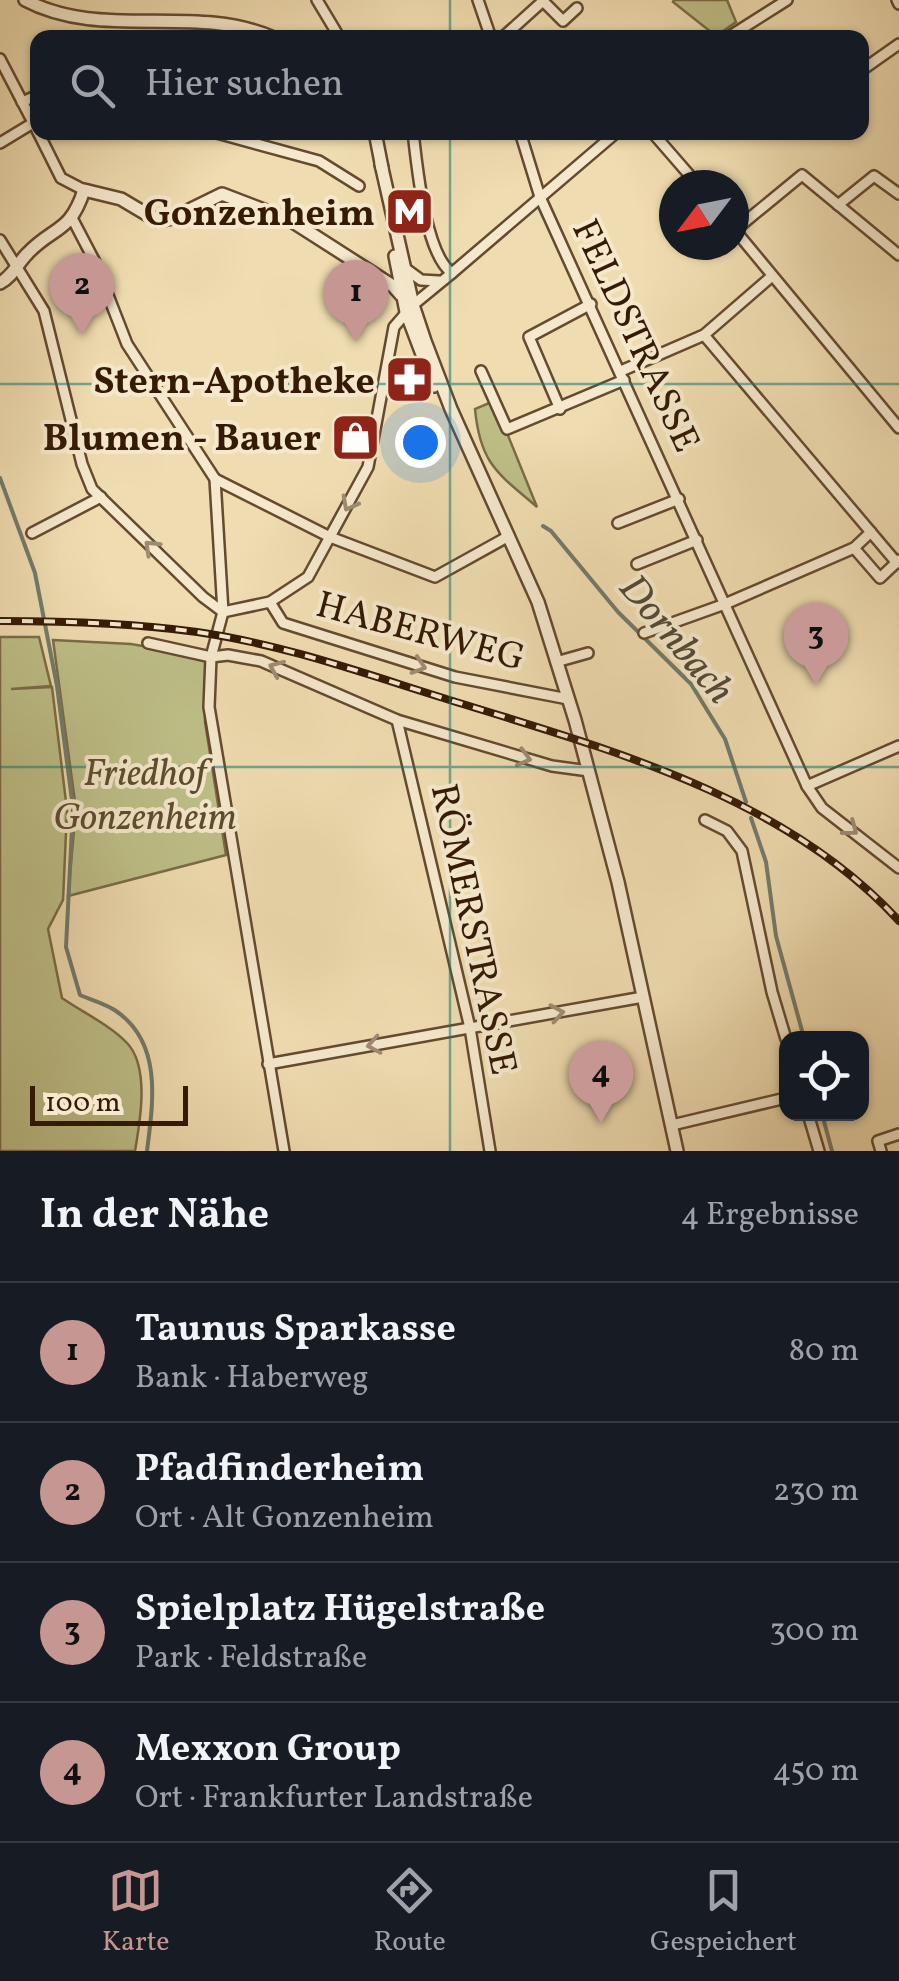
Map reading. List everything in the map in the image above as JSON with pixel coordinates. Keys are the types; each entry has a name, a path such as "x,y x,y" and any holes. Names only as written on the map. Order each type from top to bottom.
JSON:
{"street":[{"path":"26,0 82,19 214,22 244,30"},
{"path":"317,0 335,30"},
{"path":"478,0 487,30"},
{"path":"740,30 788,0"},
{"path":"511,30 542,1 564,20 578,8"},
{"path":"869,65 899,44"},
{"path":"0,60 30,117"},
{"path":"22,102 30,98"},
{"path":"0,142 30,131"},
{"path":"42,140 61,178 84,190 121,198 158,222 214,196 235,197 290,220 394,286 426,293"},
{"path":"240,140 318,162 358,186"},
{"path":"378,140 399,267 410,308 538,602 590,771 677,1151"},
{"path":"415,140 434,246 442,266 452,273"},
{"name":"FELDSTRASSE","path":"522,140 540,197 808,786 822,808 899,868"},
{"path":"410,308 608,140"},
{"path":"659,140 685,170"},
{"path":"749,219 802,175 899,256"},
{"path":"838,205 874,176 899,194"},
{"path":"0,283 27,254 72,218 84,190"},
{"path":"72,218 95,262 128,344 214,480 223,612 211,657 209,708 284,1151"},
{"path":"0,240 44,311 92,490 202,598 223,612"},
{"path":"749,247 899,428"},
{"path":"370,273 399,267 421,280 438,281"},
{"path":"481,371 507,429 560,409 704,335 772,276"},
{"path":"560,409 530,336 591,304"},
{"name":"HABERWEG","path":"223,612 270,602 308,578 368,466 394,327 410,308"},
{"path":"704,335 898,562 880,578 854,548"},
{"path":"214,480 330,538 435,577 509,536"},
{"path":"32,534 101,497"},
{"name":"FELDSTRASSE","path":"618,523 679,498"},
{"path":"644,633 725,604 854,548 871,532"},
{"path":"638,564 696,540"},
{"name":"HABERWEG","path":"270,602 283,623 454,678 568,699"},
{"path":"148,643 211,657 228,655 261,662 397,720 536,761 590,771"},
{"path":"556,662 588,654"},
{"name":"RÖMERSTRASSE","path":"397,720 470,1028 490,1151"},
{"path":"808,786 899,746"},
{"path":"705,820 728,831 742,851 783,1031"},
{"path":"268,1064 644,997"},
{"path":"672,1124 779,1100"},
{"path":"810,1121 819,1151"},
{"path":"881,1151 878,1142 899,1134"}],"green space":[{"path":"727,0 736,22 725,30 708,30 673,2"},
{"path":"494,401 537,507 501,475 486,455 475,409"},
{"path":"0,637 39,637 51,686 11,689 52,687 67,810 63,900 48,929 62,998 112,1030 134,1053 142,1095 135,1151 0,1151"},
{"name":"Friedhof Gonzenheim","path":"53,640 131,644 206,657 205,722 226,855 68,896 76,809"}],"waterway":[{"path":"0,478 35,573 57,686 73,808 66,947 80,995 116,1011 142,1040 152,1094 147,1151"},
{"name":"Dornbach","path":"543,526 618,612 691,684 725,739 746,802"},
{"name":"Dornbach","path":"751,818 766,862 776,936 802,1031"},
{"name":"Dornbach","path":"824,1121 832,1151"}],"railway":[{"path":"0,621 124,625 228,637 320,660 563,735 686,780 745,807 800,839 852,877 899,921"}],"place":[{"name":"Gonzenheim","path":"410,212"},
{"name":"Pfadfinderheim","path":"82,335"},
{"name":"Taunus Sparkasse","path":"356,342"},
{"name":"Stern-Apotheke","path":"410,380"},
{"name":"Blumen - Bauer","path":"356,437"},
{"name":"Spielplatz Hügelstraße","path":"816,685"},
{"name":"Mexxon Group","path":"601,1123"}]}
